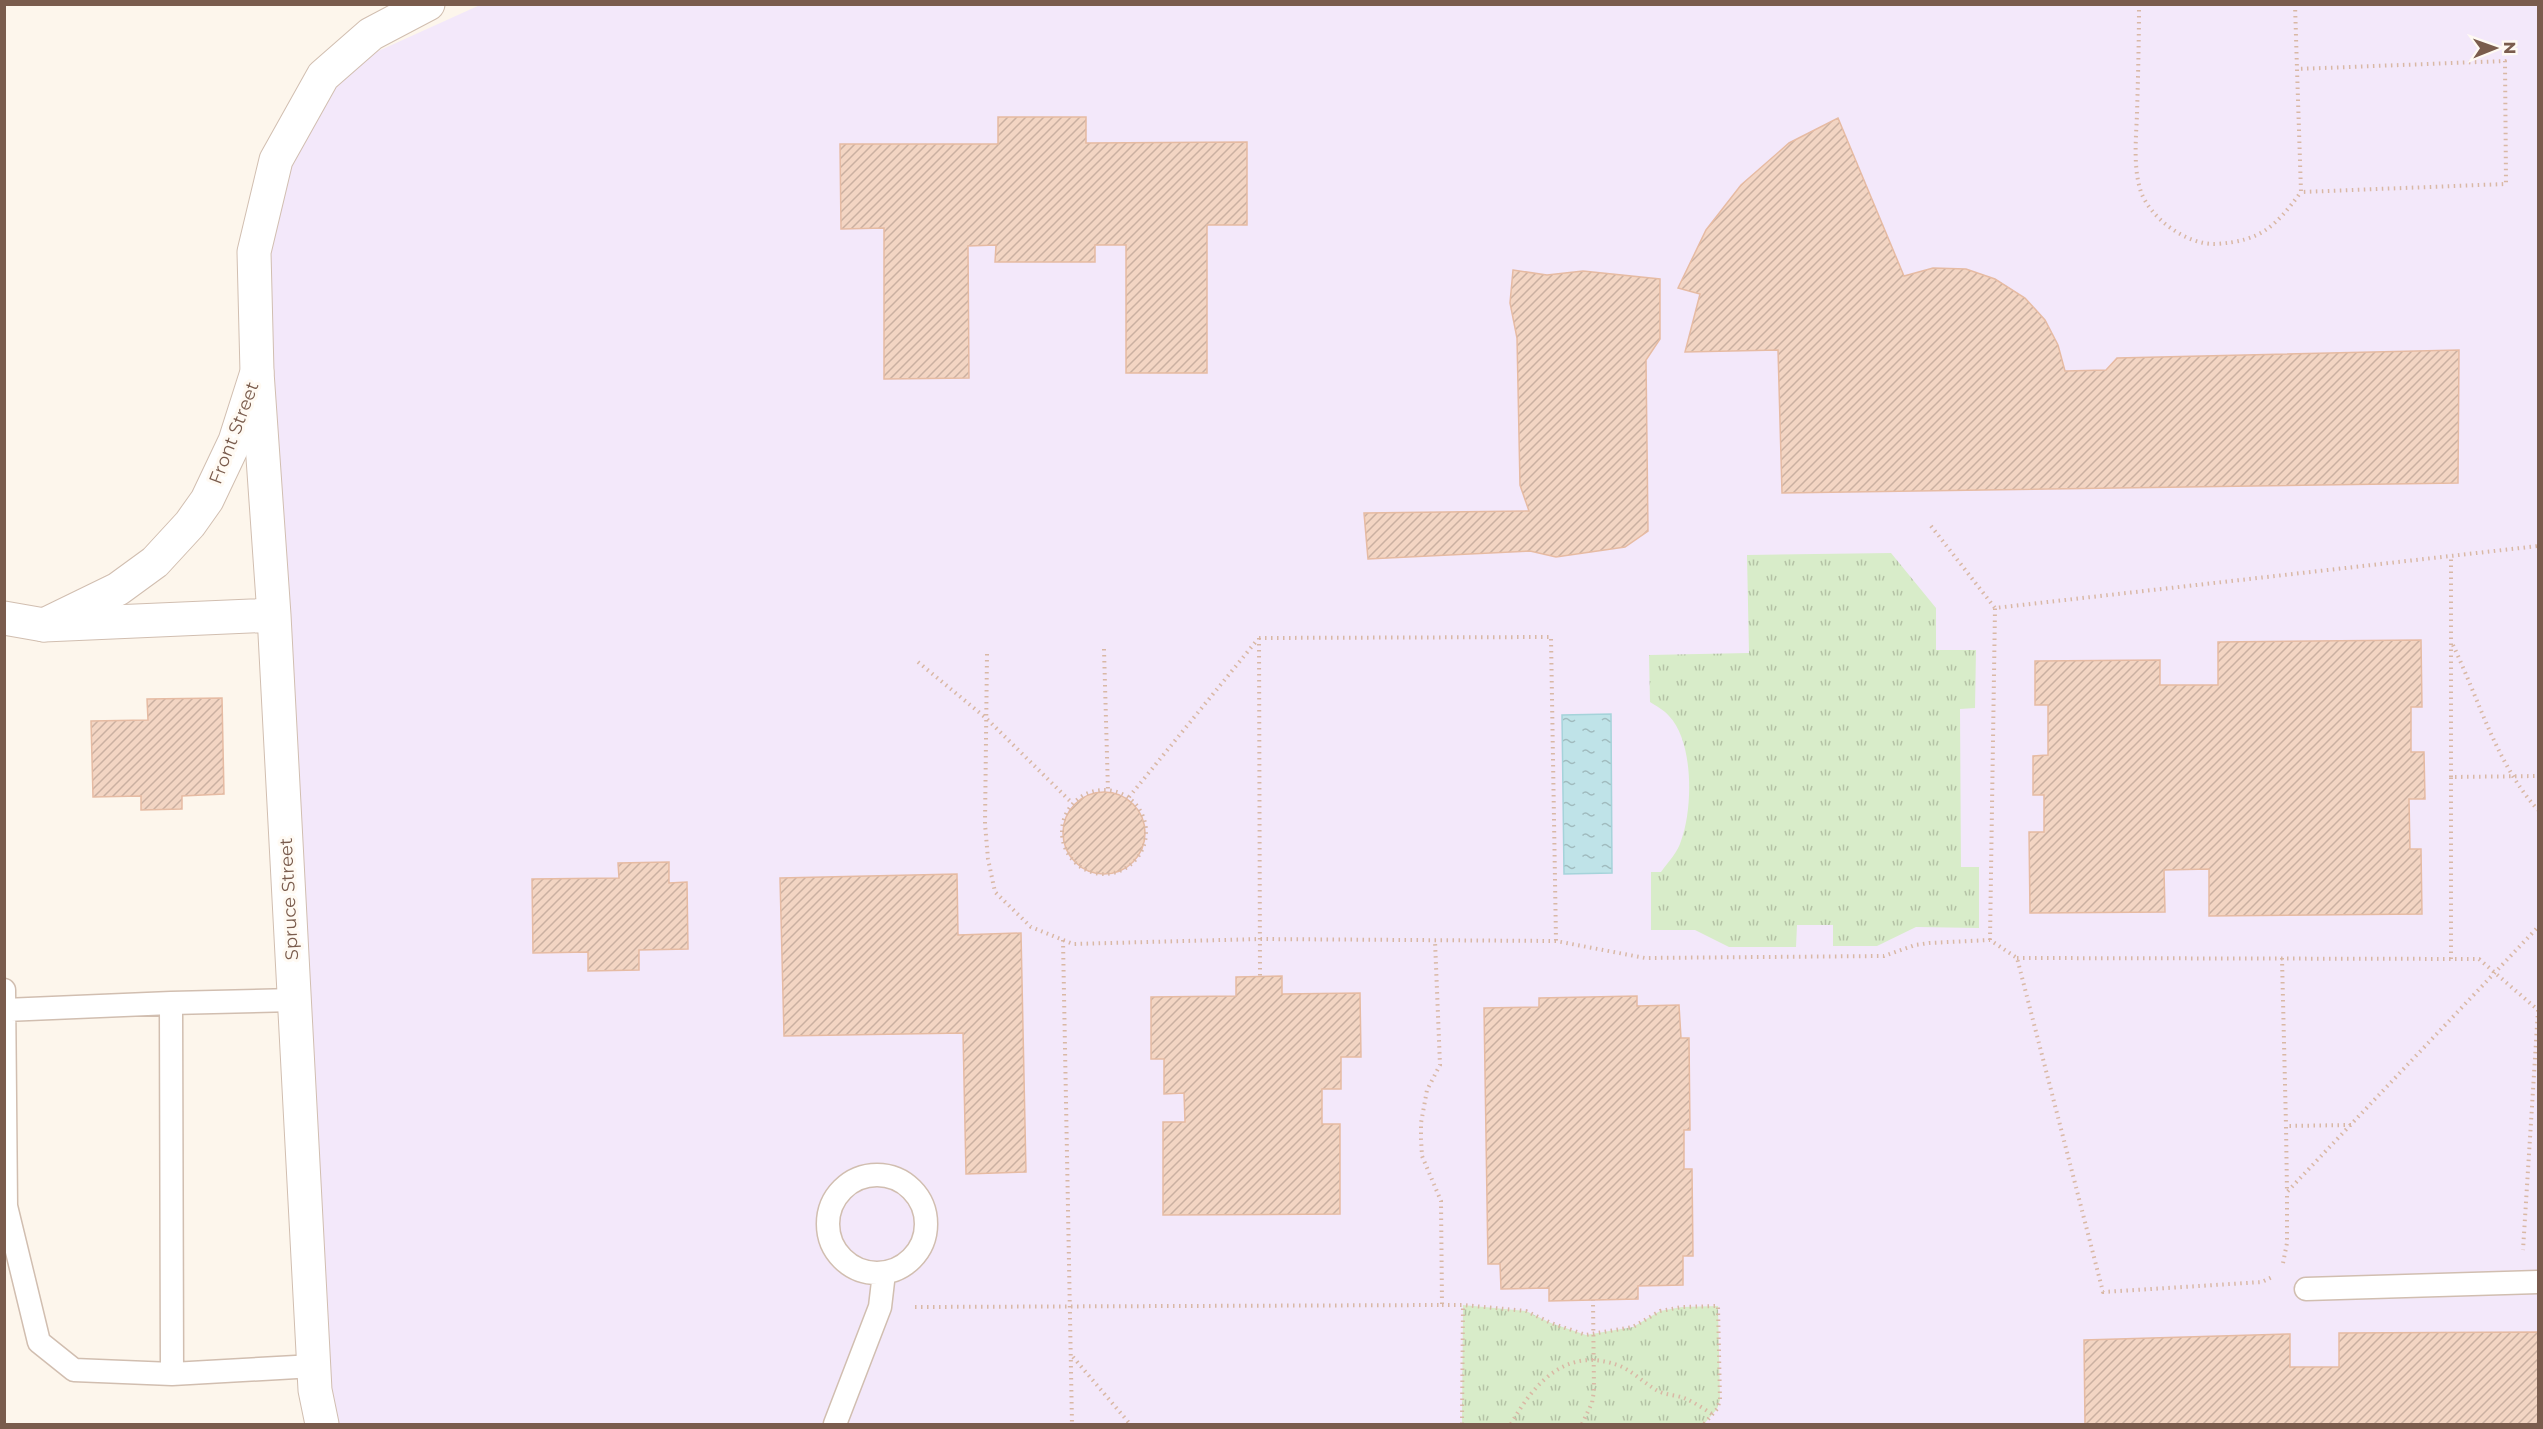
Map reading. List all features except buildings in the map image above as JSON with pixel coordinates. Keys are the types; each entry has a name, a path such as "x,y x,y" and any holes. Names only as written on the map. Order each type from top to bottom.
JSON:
{"street":[{"name":"Spruce Street","path":"322,1425 315,1390 274,615 257,372 254,252 276,160 323,76 370,34 428,4"},
{"name":"Front Street","path":"44,625 91,603 137,577 155,562 190,524 207,500 235,441 257,372"},
{"path":"4,618 44,625 274,615"}],"lane":[{"path":"4,990 6,1206 39,1342 74,1370 172,1374 314,1366"},
{"path":"5,1010 294,1000"},
{"path":"171,1003 172,1374"},
{"path":"878,1175 893,1178 907,1185 918,1197 924,1211 926,1226 923,1243 901,1268 884,1273 868,1273 852,1267 838,1256 830,1240 828,1224 830,1208 837,1194 849,1184 863,1177 878,1175"},
{"path":"835,1425 880,1307 884,1273"},
{"path":"2306,1289 2530,1283"}],"path":[{"path":"2139,4 2136,159 2141,192 2155,215 2177,233 2209,244 2242,242 2271,228 2301,192 2295,4"},
{"path":"2297,69 2505,62 2506,184 2301,192"},
{"path":"1931,526 1995,608 1990,940"},
{"path":"1995,608 2538,546"},
{"path":"2451,556 2451,959"},
{"path":"1259,638 1551,637 1556,941"},
{"path":"1129,797 1259,638"},
{"path":"1259,638 1260,977"},
{"path":"2451,642 2513,776 2538,810"},
{"path":"1104,650 1108,791"},
{"path":"987,654 986,824 988,859 994,892 1031,927 1073,944 1260,939 1556,941 1645,958 1884,956 1915,945 1990,940 2017,958 2479,959 2538,1010 2530,1283"},
{"path":"918,662 986,718 1072,803"},
{"path":"2451,777 2538,776"},
{"path":"1108,791 1129,797 1136,804 1146,830 1144,844 1138,857 1117,873 1090,872 1078,865 1069,855 1063,843 1062,829 1072,803 1084,794 1108,791"},
{"path":"2287,1192 2538,927"},
{"path":"1063,940 1072,1425"},
{"path":"1435,940 1440,1065 1427,1090 1420,1123 1422,1156 1441,1201 1442,1305"},
{"path":"2017,958 2103,1292 2262,1282 2273,1277 2286,1258 2287,1192 2282,958"},
{"path":"2286,1126 2351,1125"},
{"path":"1582,1425 1592,1403 1593,1300"},
{"path":"880,1307 1463,1305 1526,1311 1586,1335 1633,1327 1660,1311 1682,1307 1718,1306 1720,1400 1718,1409 1704,1425"},
{"path":"1462,1425 1463,1305"},
{"path":"1072,1356 1130,1425"},
{"path":"1511,1425 1524,1402 1544,1377 1580,1360 1594,1359 1622,1367 1659,1392 1685,1399 1712,1414"}],"shaded area":[{"path":"480,5 2538,5 2538,1424 332,1424 254,252 323,76"}],"green space":[{"path":"1891,553 1936,608 1936,650 1976,650 1975,708 1960,709 1961,867 1979,867 1979,928 1916,927 1877,946 1833,946 1833,925 1797,925 1796,947 1729,947 1695,930 1651,930 1651,872 1661,872 1680,845 1688,812 1689,776 1683,742 1677,728 1667,714 1650,702 1649,655 1749,653 1747,555"},
{"path":"1463,1305 1526,1311 1551,1323 1586,1335 1633,1327 1660,1311 1682,1307 1718,1306 1720,1400 1717,1409 1704,1424 1462,1424"}],"water":[{"path":"1611,714 1612,873 1564,874 1562,715"}]}
